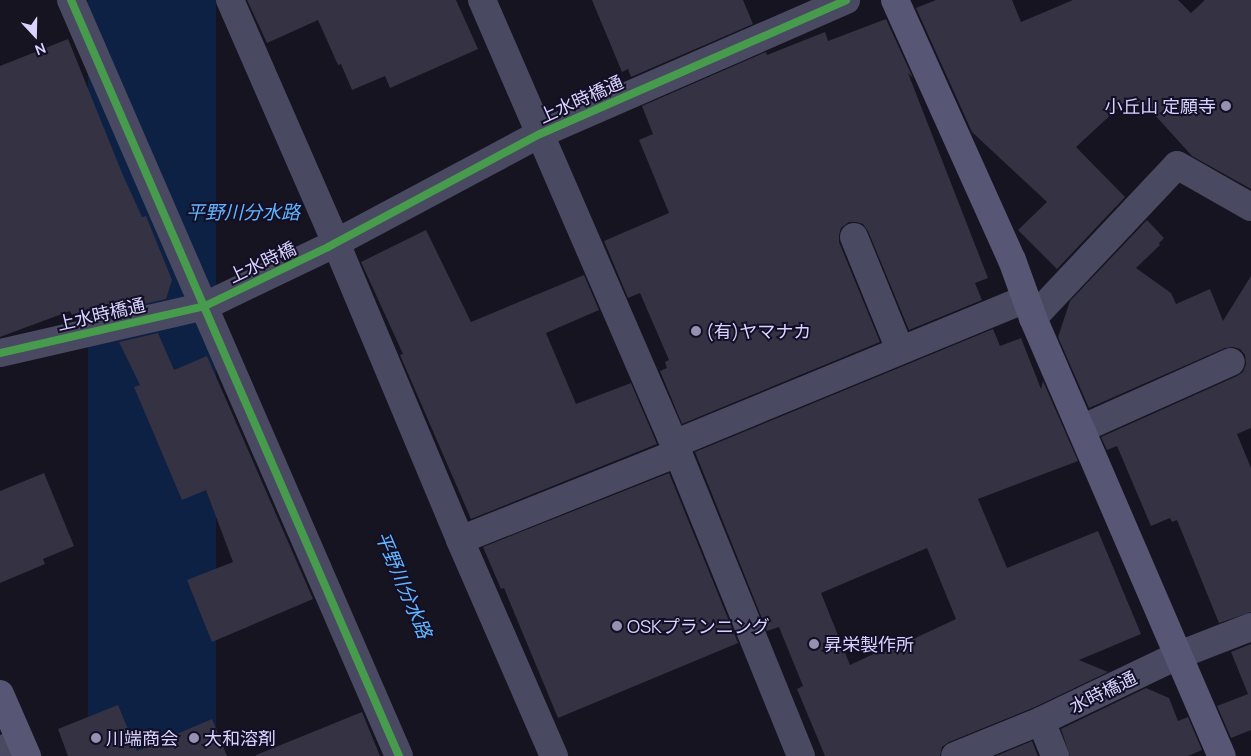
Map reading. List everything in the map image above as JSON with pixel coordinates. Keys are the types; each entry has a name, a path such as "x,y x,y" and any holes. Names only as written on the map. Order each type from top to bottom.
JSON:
{"street":[{"path":"72,0 207,305 399,756"},
{"path":"230,0 332,245 554,756"},
{"path":"482,0 676,448 801,756"},
{"name":"上水時橋通","path":"332,245 540,134 846,0"},
{"path":"895,0 1012,260 1081,429 1222,756"},
{"path":"460,540 900,350 1030,308 1178,165 1251,206"},
{"path":"854,237 900,350"},
{"name":"上水時橋","path":"207,305 332,245"},
{"name":"上水時橋通","path":"0,353 207,305"},
{"path":"1081,429 1231,362"},
{"name":"水時橋通","path":"955,756 1042,721 1179,655 1251,627"},
{"path":"0,694 16,749"},
{"path":"1042,721 1055,756"}],"water":[{"path":"88,0 216,0 216,756 88,756"}],"building":[{"path":"247,0 456,0 478,49 390,88 385,76 352,90 341,64 338,65 318,20 267,43"},
{"path":"592,0 743,0 753,24 631,77 628,69 622,72"},
{"path":"936,0 1012,0 1021,22 1073,0 1178,0 1191,13 1205,0 1251,0 1251,189 1192,156 1144,103 1140,107 1130,97 1076,147 1125,197 1057,269 1018,230 1047,202 972,132 916,8"},
{"path":"886,19 913,78 908,73 988,278 975,283 982,300 909,330 868,231 863,224 849,222 841,228 839,242 880,342 682,424 660,371 667,368 665,362 669,360 640,293 628,298 604,241 669,213 639,140 653,134 642,106 766,52 767,55 825,32 828,41"},
{"path":"68,39 122,173 142,217 146,216 172,280 166,299 105,313 101,304 72,315 70,311 0,337 0,66"},
{"path":"1147,220 1164,238 1159,243 1160,245 1136,268 1171,293 1176,304 1210,289 1223,321 1251,276 1251,428 1237,434 1251,468 1251,612 1219,623 1177,520 1172,522 1170,518 1151,526 1117,446 1107,450 1101,437 1237,376 1243,372 1246,364 1245,355 1240,349 1233,347 1225,348 1089,408 1058,337 1070,301"},
{"path":"426,230 471,322 584,275 599,310 546,333 576,404 631,383 657,444 471,519 400,355 403,354 361,262"},
{"path":"993,329 1000,346 1021,338 1041,389 1043,381 1078,461 978,499 1007,568 1098,531 1141,634 1079,660 1108,672 1035,707 949,742 942,747 940,756 825,756 797,689 803,686 779,627 767,631 695,452","holes":["927,548 956,619 881,654 880,651 850,665 821,593"]},
{"path":"158,333 174,370 207,356 313,599 212,642 187,580 233,562 206,490 182,500 134,387 140,385 119,342"},
{"path":"44,473 74,546 43,559 45,564 0,583 0,491"},
{"name":"OSKプランニング","path":"669,473 738,643 558,718 504,588 501,589 483,547"},
{"path":"1251,644 1251,730 1231,738 1217,706 1248,694 1231,652"},
{"path":"1146,688 1169,698 1178,721 1188,717 1202,750 1188,756 1070,756 1061,729"},
{"path":"118,705 137,751 212,719 227,756 68,756 58,729"},
{"path":"362,712 380,756 256,756 256,755"},
{"path":"1032,741 1038,756 996,756"}],"cycle path":[{"path":"71,0 399,756"},
{"path":"0,353 205,306 328,247 540,134 846,0"}],"place":[{"name":"小丘山 定願寺","path":"1226,106"},
{"name":"(有)ヤマナカ","path":"696,331"},
{"name":"OSKプランニング","path":"617,626"},
{"name":"昇栄製作所","path":"814,644"},
{"name":"川端商会","path":"96,738"},
{"name":"大和溶剤","path":"194,738"}],"water label":[{"name":"平野川分水路","path":"243,213"},
{"name":"平野川分水路","path":"403,585"}]}
